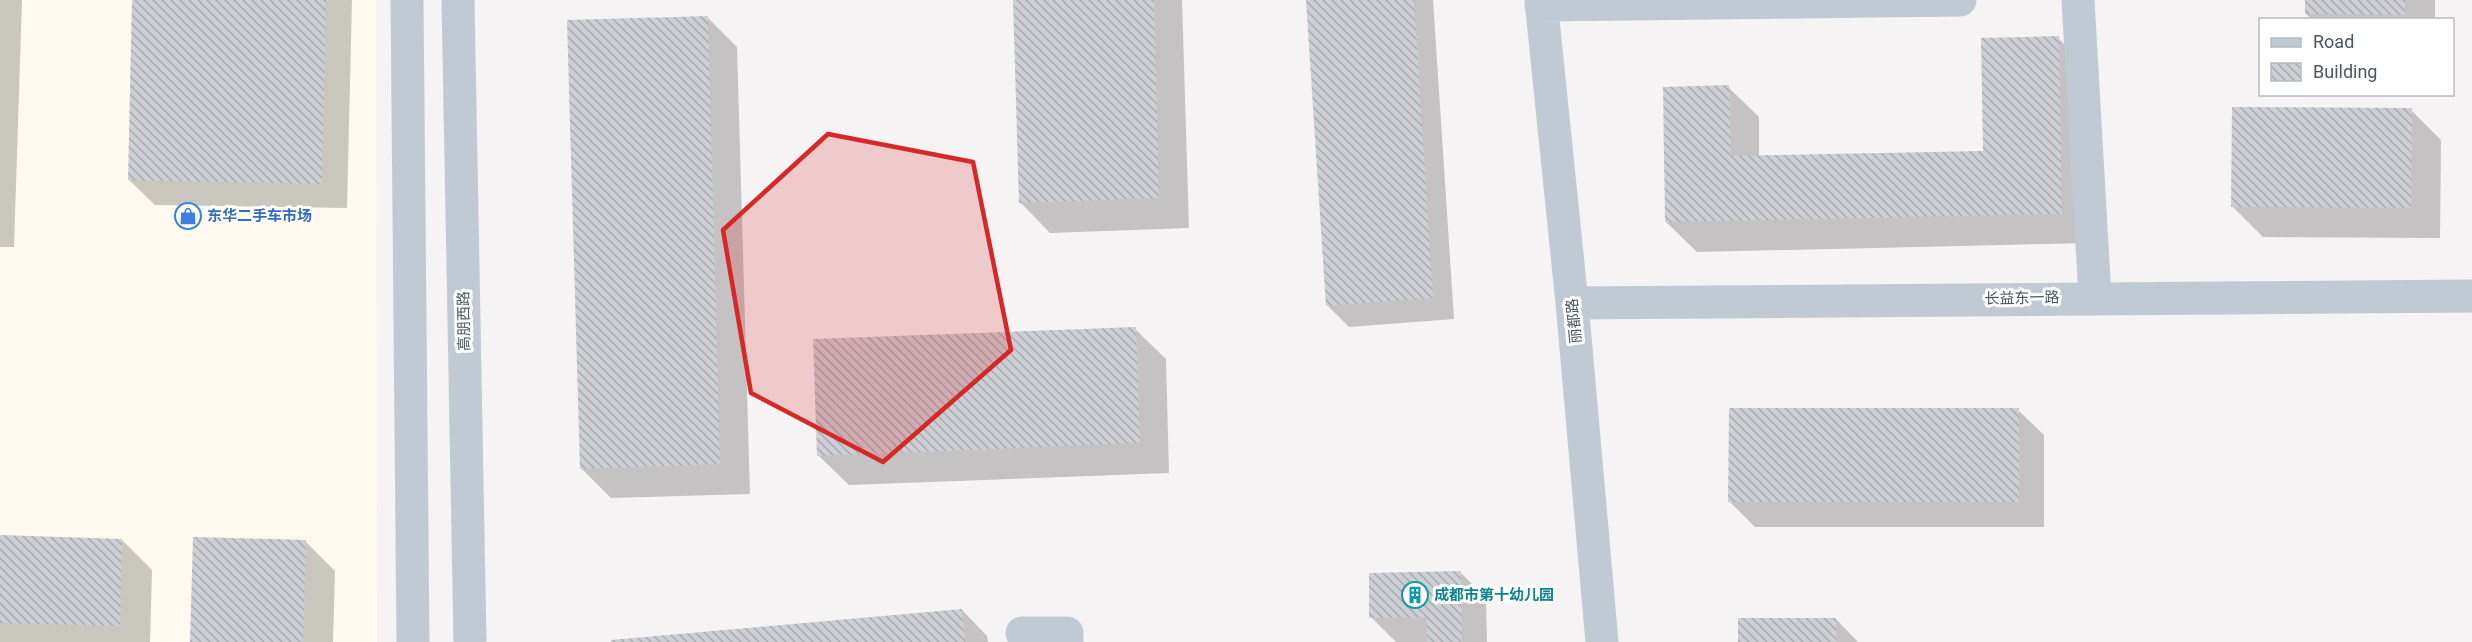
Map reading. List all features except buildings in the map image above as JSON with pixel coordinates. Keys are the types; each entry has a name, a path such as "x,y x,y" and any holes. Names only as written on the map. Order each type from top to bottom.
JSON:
{"street":[{"path":"407,0 413,642"},
{"name":"高朋西路","path":"459,0 470,642"},
{"path":"1541,3 1960,0"},
{"path":"2078,0 2096,297"},
{"name":"丽都路","path":"1541,3 1572,303 1602,642"},
{"name":"长益东一路","path":"1572,303 2096,297 2472,296"},
{"path":"1022,633 1066,633 1067,642"}],"highlighted area":[{"path":"828,134 973,162 1011,350 883,462 751,393 723,230"}],"shaded area":[{"name":"东华二手车市场","path":"0,0 376,0 377,642 0,642"}],"place":[{"name":"东华二手车市场","path":"188,216"},
{"name":"成都市第十幼儿园","path":"1415,595"}]}
